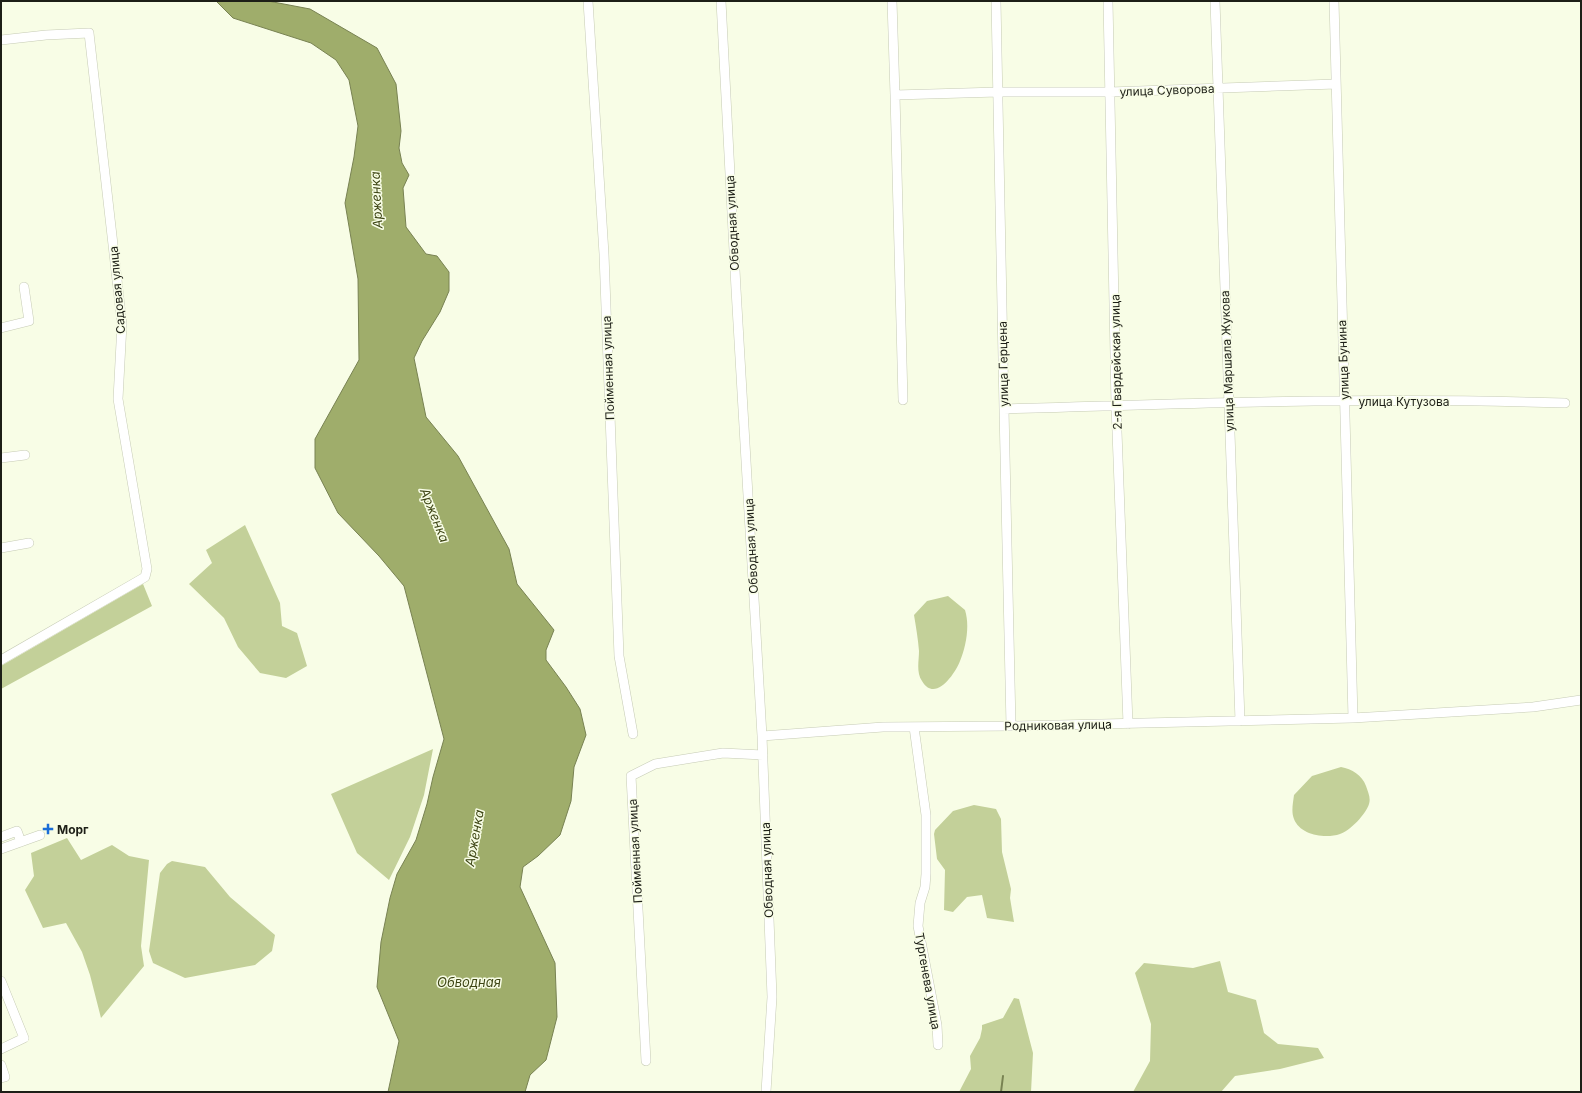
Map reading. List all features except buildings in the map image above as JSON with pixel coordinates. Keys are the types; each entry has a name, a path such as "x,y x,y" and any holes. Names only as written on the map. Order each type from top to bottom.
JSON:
{"street":[{"name":"Пойменная улица","path":"588,1 604,254 619,656 632,734"},
{"name":"Обводная улица","path":"721,1 735,274 763,755 772,997 766,1092"},
{"path":"892,1 903,400"},
{"name":"улица Герцена","path":"996,1 1011,726"},
{"name":"2-я Гвардейская улица","path":"1108,1 1116,405 1128,724"},
{"name":"улица Маршала Жукова","path":"1215,1 1240,721"},
{"name":"улица Бунина","path":"1334,1 1353,718"},
{"name":"Садовая улица","path":"1,40 46,35 89,33 122,324 118,399 147,569 146,577 1,660"},
{"name":"улица Суворова","path":"895,95 998,92 1110,92 1336,84"},
{"path":"1,328 29,321 24,287"},
{"name":"улица Кутузова","path":"1004,409 1228,402 1495,400 1565,403"},
{"path":"1,458 25,455"},
{"path":"1,548 30,543"},
{"name":"Родниковая улица","path":"762,736 883,727 1128,724 1353,718 1533,707 1581,700"},
{"name":"Тургенева улица","path":"914,727 926,815 926,874 925,887 920,903 918,926 937,1025 938,1045"},
{"name":"Пойменная улица","path":"646,1061 631,776 655,764 722,753 763,755"},
{"path":"1,837 17,830 21,842"},
{"path":"1,849 40,835"},
{"path":"1,981 24,1038 1,1049"},
{"path":"1,1065 5,1076 1,1078"}],"shaded area":[{"path":"245,525 280,603 282,626 297,633 307,666 286,678 260,673 238,647 224,618 189,584 212,563 206,550"},
{"path":"143,584 152,606 1,689 1,666"},
{"path":"948,596 965,610 967,623 966,643 954,673 944,684 933,689 927,687 920,678 918,666 918,638 914,615 927,601"},
{"path":"433,749 424,795 410,837 389,880 357,853 331,794"},
{"path":"1341,767 1356,773 1364,782 1368,790 1370,802 1367,808 1353,826 1340,834 1320,836 1307,832 1297,824 1294,819 1292,810 1294,795 1312,776"},
{"path":"974,805 996,809 1001,819 1002,852 1011,889 1010,898 1014,922 987,918 982,895 967,897 953,912 944,910 945,870 937,859 934,834 935,830 953,811"},
{"path":"67,838 81,860 112,845 129,856 149,860 141,946 144,966 101,1018 90,975 82,952 66,923 43,928 25,890 34,876 31,853"},
{"path":"172,861 205,867 230,897 275,935 272,951 255,965 185,978 153,963 149,951 160,873 167,864"},
{"path":"1220,961 1228,992 1256,1000 1264,1033 1278,1044 1318,1048 1324,1058 1280,1069 1235,1076 1221,1092 1133,1092 1150,1061 1151,1024 1135,973 1144,963 1193,968"},
{"path":"1014,998 1019,999 1033,1053 1031,1092 959,1092 971,1069 970,1056 980,1038 982,1025 1003,1018"}],"water":[{"name":"Обводная","path":"216,1 268,1 310,9 377,48 396,84 401,131 399,148 402,163 409,175 403,188 406,227 426,254 437,256 449,272 449,291 440,312 422,341 414,358 426,417 458,456 509,549 517,584 554,630 546,650 546,660 580,709 586,735 574,767 571,801 560,835 538,856 523,867 520,887 555,963 557,1017 546,1060 530,1075 525,1092 388,1092 399,1041 377,987 381,942 390,898 397,874 416,840 444,739 404,586 379,556 338,513 315,468 315,439 359,360 358,279 345,203 354,157 358,126 349,80 336,60 311,43 233,18"}],"waterway":[{"path":"1001,1092 1003,1076"}],"place":[{"name":"Морг","path":"48,829"}],"water label":[{"name":"Арженка","path":"376,200"},
{"name":"Арженка","path":"435,515"},
{"name":"Арженка","path":"474,838"}]}
